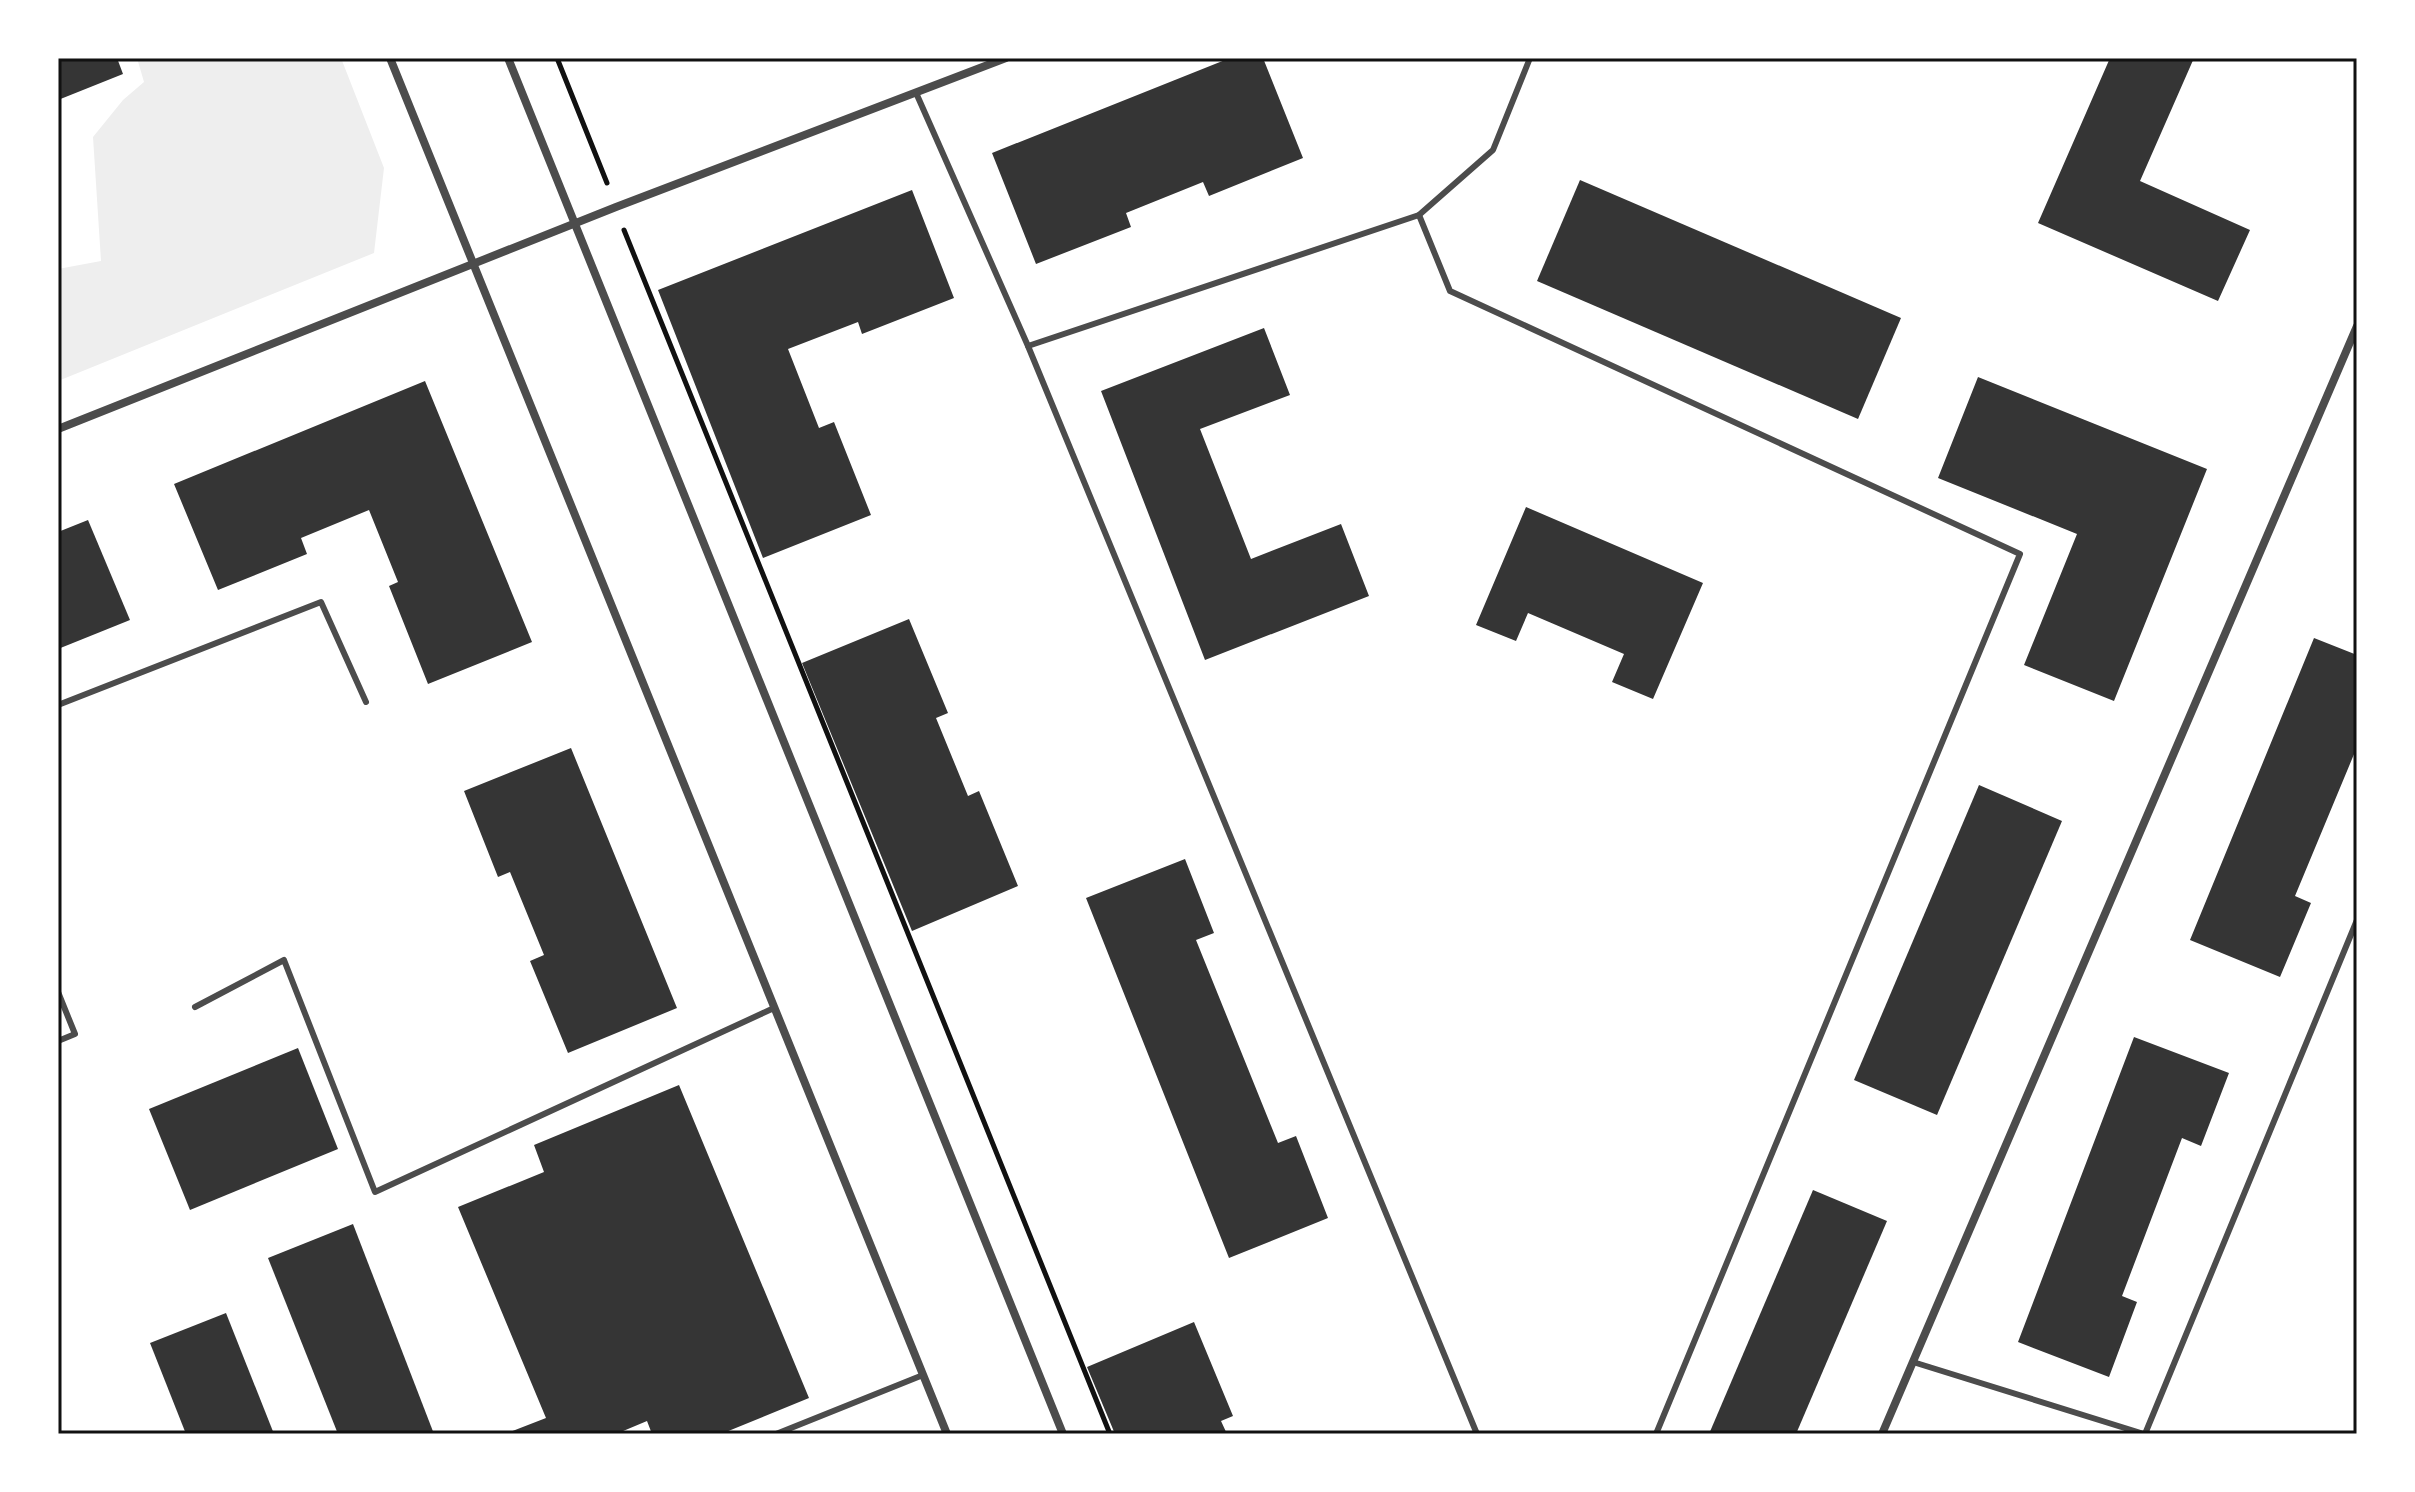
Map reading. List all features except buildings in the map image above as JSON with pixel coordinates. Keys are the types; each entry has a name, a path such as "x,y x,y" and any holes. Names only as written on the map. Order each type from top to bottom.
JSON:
{"street":[{"path":"390,58 947,1434"},
{"path":"508,58 1063,1434"},
{"path":"58,429 472,263 917,95 1006,58"},
{"path":"1882,1434 2357,326"}],"lane":[{"path":"1028,346 1419,215 1493,150 1530,58"},
{"path":"917,95 1028,346 1477,1434"},
{"path":"1419,215 1450,291 2020,554 1656,1434"},
{"path":"58,705 321,602 366,702"},
{"path":"1913,1362 2144,1434 2357,920"},
{"path":"195,1007 284,960 375,1192 774,1008"},
{"path":"58,992 75,1034 58,1041"},
{"path":"776,1434 923,1375"}],"path":[{"path":"557,58 616,207"},
{"path":"630,248 1110,1434"}],"shaded area":[{"path":"137,58 341,58 384,168 374,253 58,381 58,269 101,261 93,137 123,100 144,82"}]}
